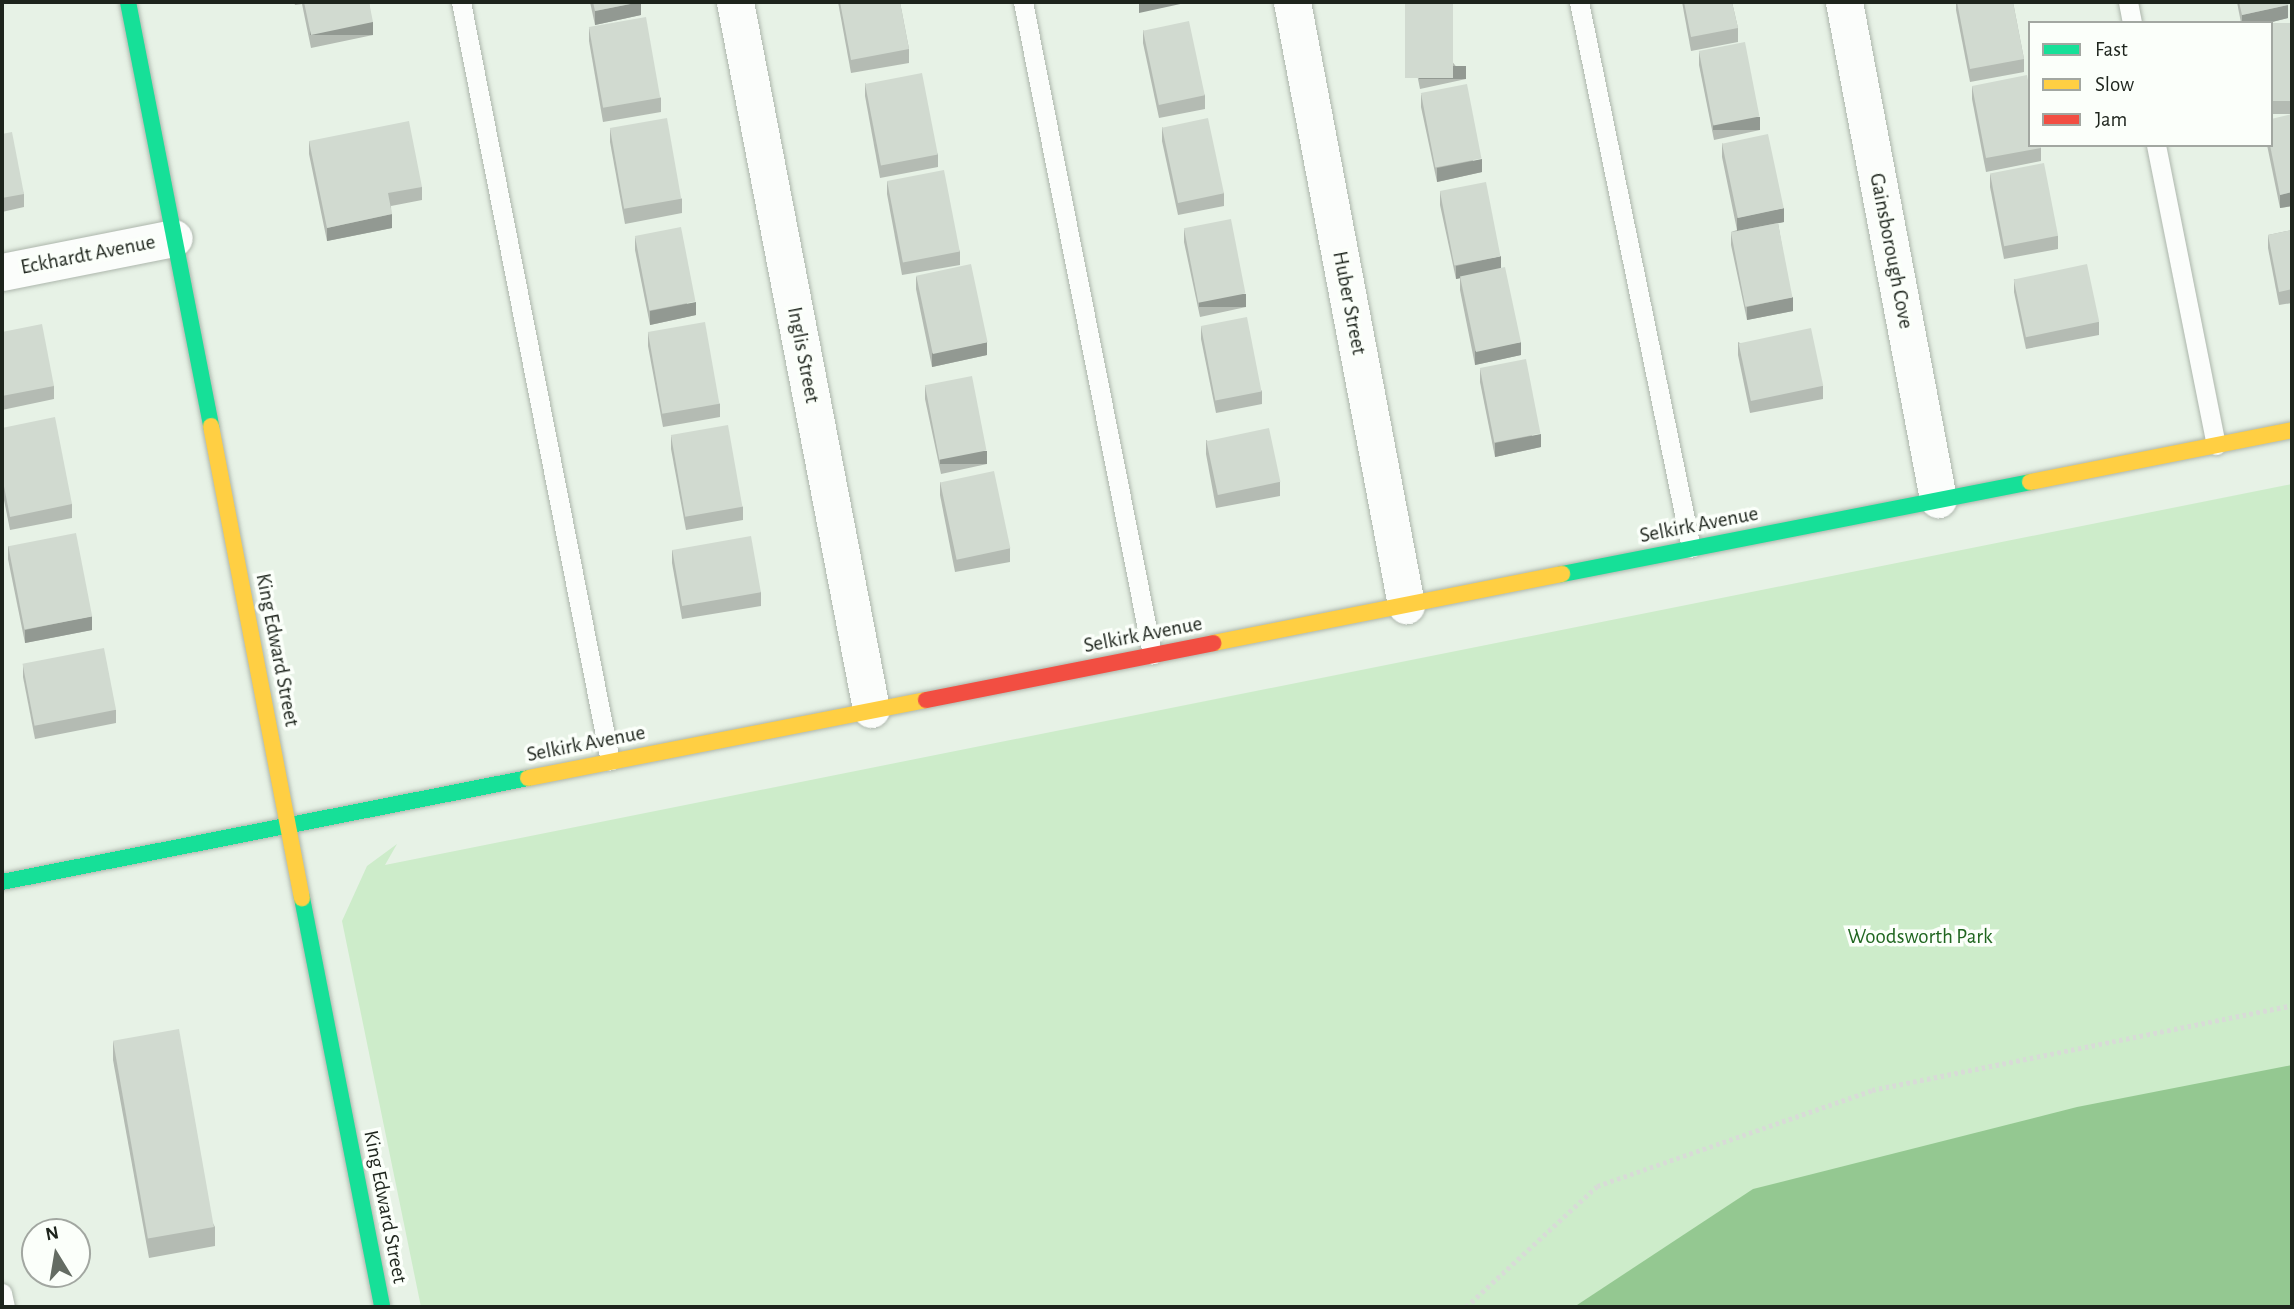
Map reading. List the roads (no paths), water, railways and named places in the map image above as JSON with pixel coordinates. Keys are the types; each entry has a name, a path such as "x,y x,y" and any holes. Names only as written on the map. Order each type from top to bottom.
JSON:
{"street":[{"name":"King Edward Street","path":"128,2 382,1307"},
{"name":"Inglis Street","path":"735,2 871,709"},
{"name":"Huber Street","path":"1293,2 1406,605"},
{"name":"Gainsborough Cove","path":"1844,2 1938,499"},
{"name":"Eckhardt Avenue","path":"2,272 174,238"},
{"name":"Selkirk Avenue","path":"2,882 2292,430"}],"lane":[{"path":"461,2 610,761"},
{"path":"1023,2 1152,654"},
{"path":"1579,2 1691,548"},
{"path":"2128,2 2132,21"},
{"path":"2156,147 2216,445"},
{"path":"2,1293 5,1307"}],"park label":[{"name":"Woodsworth Park","path":"1920,937"}]}
